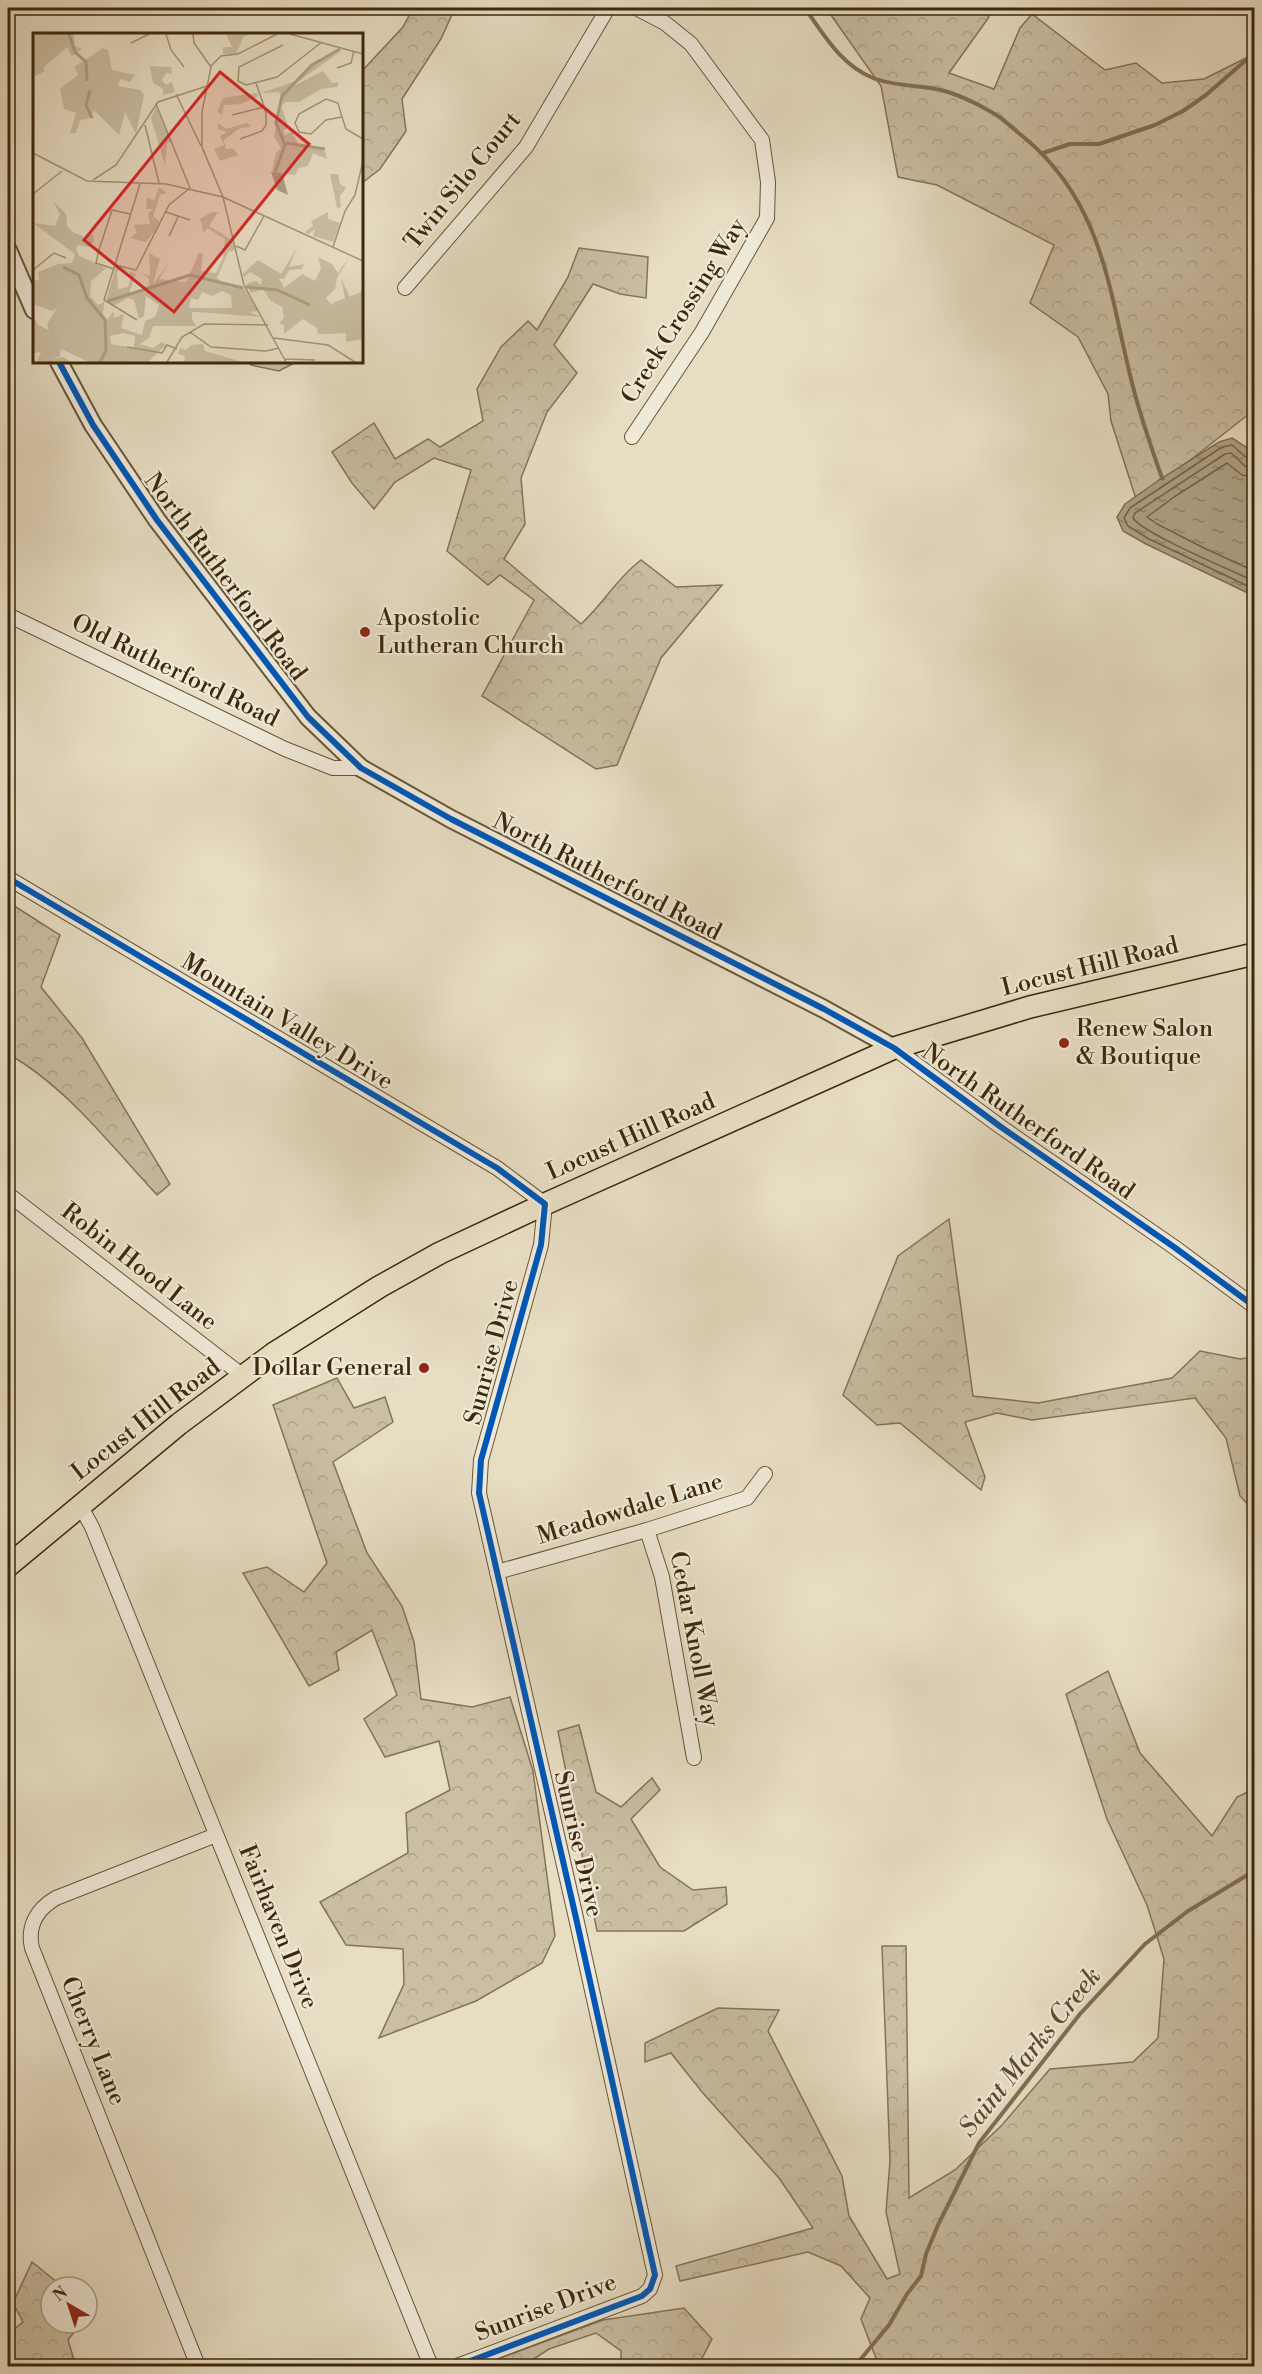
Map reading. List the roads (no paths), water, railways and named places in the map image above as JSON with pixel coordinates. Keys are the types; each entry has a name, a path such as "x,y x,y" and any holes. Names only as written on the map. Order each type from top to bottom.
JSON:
{"main road":[{"name":"Locust Hill Road","path":"8,1566 179,1424 243,1376 306,1331 440,1253 544,1204 894,1048 1023,1009 1254,954"}],"street":[{"name":"Twin Silo Court","path":"405,288 526,147 608,8"},
{"name":"Creek Crossing Way","path":"632,437 702,332 766,218 768,182 762,140 691,44 665,23 636,8"},
{"path":"8,250 33,308"},
{"name":"North Rutherford Road","path":"60,363 93,425 157,520 308,717 361,768 451,819 803,998 894,1048 1001,1127 1183,1253 1254,1306"},
{"name":"Old Rutherford Road","path":"8,615 285,749 333,768 361,768"},
{"name":"Mountain Valley Drive","path":"8,878 497,1168 544,1204"},
{"name":"Robin Hood Lane","path":"8,1194 243,1376"},
{"name":"Sunrise Drive","path":"457,2367 642,2296 653,2285 655,2275 481,1506 479,1476 481,1460 541,1245 544,1204"},
{"name":"Meadowdale Lane","path":"497,1572 647,1530 747,1498 765,1474"},
{"name":"Fairhaven Drive","path":"80,1505 92,1527 431,2367"},
{"name":"Cedar Knoll Way","path":"647,1530 662,1577 694,1758"},
{"name":"Cherry Lane","path":"198,2367 32,1948 30,1934 39,1911 56,1898 216,1835"}],"water":[{"path":"1232,438 1246,447 1254,458 1254,596 1123,531 1117,517 1125,504 1162,478 1219,442"}],"waterway":[{"path":"805,8 826,39 842,57 862,72 888,83 928,88 960,96 998,116 1052,165 1072,192 1088,221 1100,252 1135,395 1162,478"},
{"path":"1043,153 1070,144 1099,144 1155,125 1183,111 1206,95 1254,53"},
{"name":"Saint Marks Creek","path":"855,2366 889,2325 907,2294 921,2276 926,2254 938,2225 979,2143 1080,2014 1145,1944 1188,1911 1254,1871"}],"place":[{"name":"Apostolic Lutheran Church","path":"365,632"},
{"name":"Renew Salon & Boutique","path":"1064,1043"},
{"name":"Dollar General","path":"424,1368"}]}
